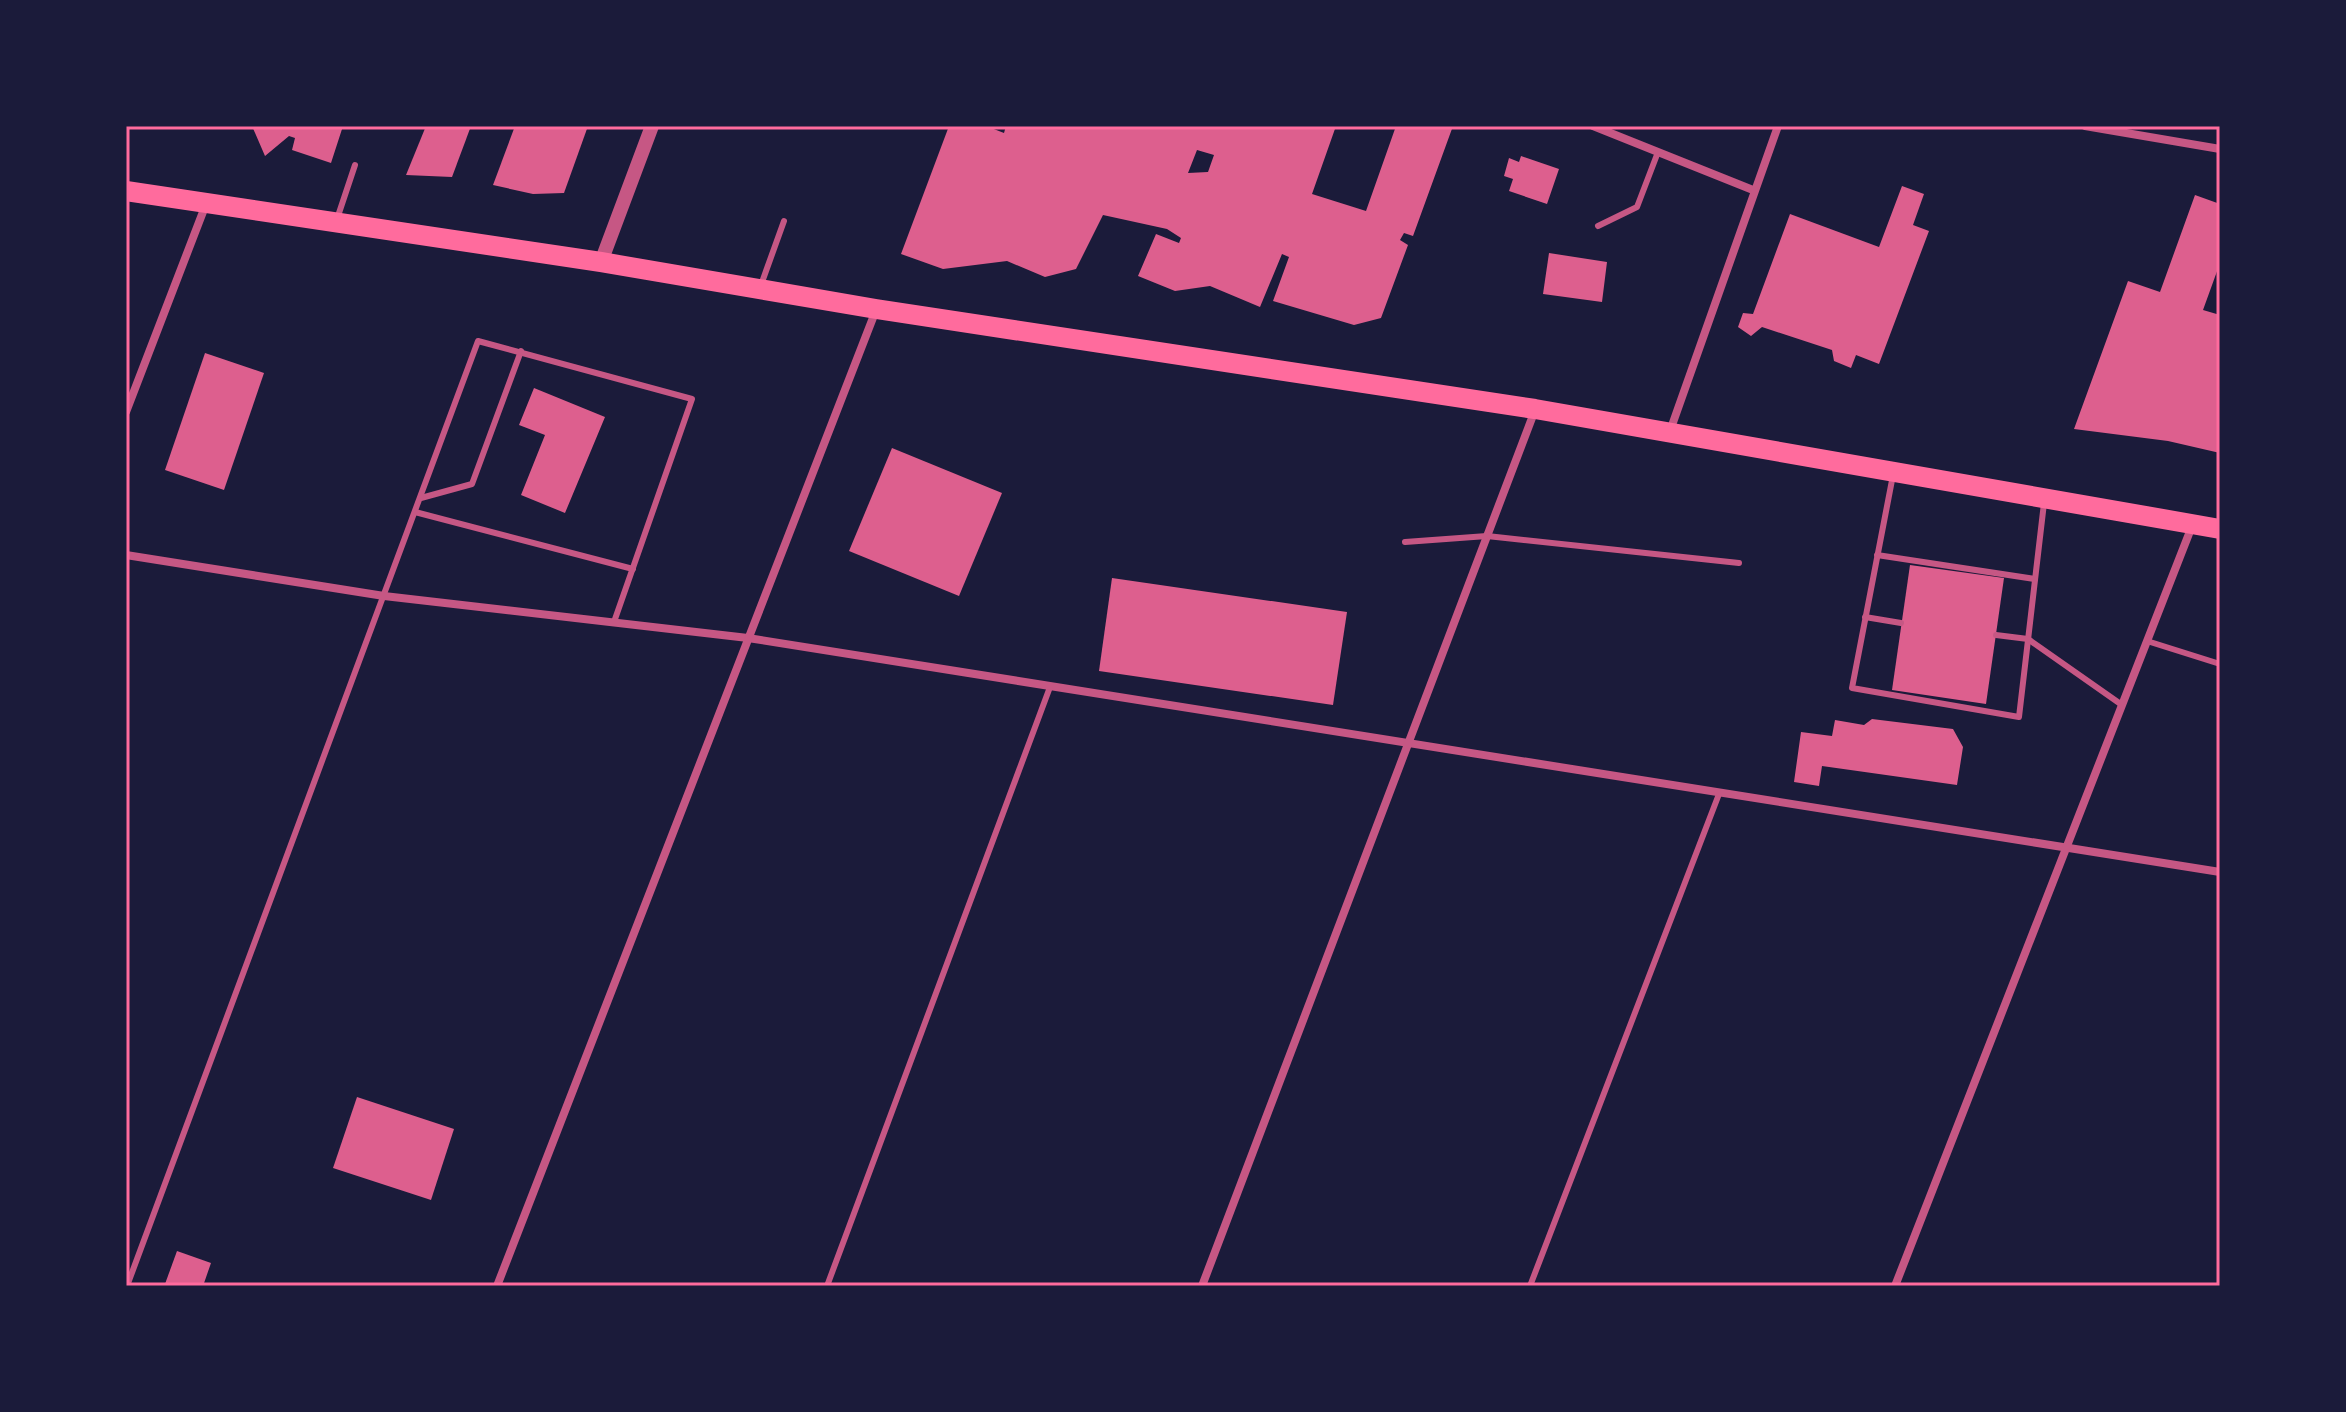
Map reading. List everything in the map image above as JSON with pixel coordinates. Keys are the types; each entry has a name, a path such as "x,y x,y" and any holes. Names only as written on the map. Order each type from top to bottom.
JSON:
{"main road":[{"path":"126,191 601,262 876,309 1535,409 2220,529"}],"street":[{"path":"601,262 652,126"},
{"path":"1593,126 1753,190"},
{"path":"1670,432 1778,126"},
{"path":"2085,126 2220,149"},
{"path":"126,412 207,203"},
{"path":"497,1286 876,309"},
{"path":"1202,1286 1535,409"},
{"path":"1895,1286 2192,526"},
{"path":"126,555 384,596 748,638 2220,872"}],"lane":[{"path":"1598,226 1637,207 1658,152"},
{"path":"336,222 355,165"},
{"path":"760,289 784,221"},
{"path":"127,1286 478,341 692,399 614,622"},
{"path":"421,498 472,484 521,351"},
{"path":"1894,472 1852,688 2019,717 2045,499"},
{"path":"415,512 633,569"},
{"path":"1405,542 1487,536 1739,563"},
{"path":"1877,555 2035,579"},
{"path":"1865,617 1901,623"},
{"path":"1996,635 2028,639 2122,705"},
{"path":"2147,641 2220,664"},
{"path":"827,1286 1050,687"},
{"path":"1530,1286 1719,794"}],"building":[{"path":"252,126 343,126 331,163 292,150 295,138 289,136 265,156"},
{"path":"426,126 471,126 452,177 406,175"},
{"path":"515,126 588,126 564,193 533,194 493,185"},
{"path":"949,126 986,126 1004,133 1006,126 1336,126 1312,194 1366,211 1396,126 1453,126 1413,236 1404,233 1400,240 1408,245 1381,318 1354,325 1273,301 1289,257 1282,254 1260,307 1210,286 1175,291 1138,276 1156,234 1179,243 1181,238 1167,229 1103,215 1076,269 1045,277 1007,261 943,269 901,254","holes":["1197,150 1214,155 1208,172 1188,173"]},
{"path":"1521,156 1559,169 1547,204 1509,191 1513,179 1504,176 1509,158 1519,162"},
{"path":"1902,186 1924,194 1913,225 1929,231 1879,364 1856,355 1851,368 1834,361 1832,350 1762,327 1751,336 1738,327 1743,313 1753,314 1790,214 1879,247"},
{"path":"2195,195 2220,204 2220,263 2203,310 2220,315 2220,453 2168,441 2074,429 2128,281 2160,292"},
{"path":"1549,253 1607,262 1602,302 1543,294"},
{"path":"205,353 264,373 224,490 165,470"},
{"path":"534,388 605,417 565,513 521,495 545,435 519,425"},
{"path":"892,448 1002,493 959,596 849,551"},
{"path":"1910,565 2004,578 1986,704 1892,690"},
{"path":"1112,578 1347,612 1333,705 1099,671"},
{"path":"1872,719 1953,729 1963,747 1957,785 1822,766 1819,786 1794,782 1801,732 1832,736 1835,720 1864,725"},
{"path":"357,1097 454,1129 431,1200 333,1168"},
{"path":"177,1251 211,1263 203,1286 165,1284"}]}
